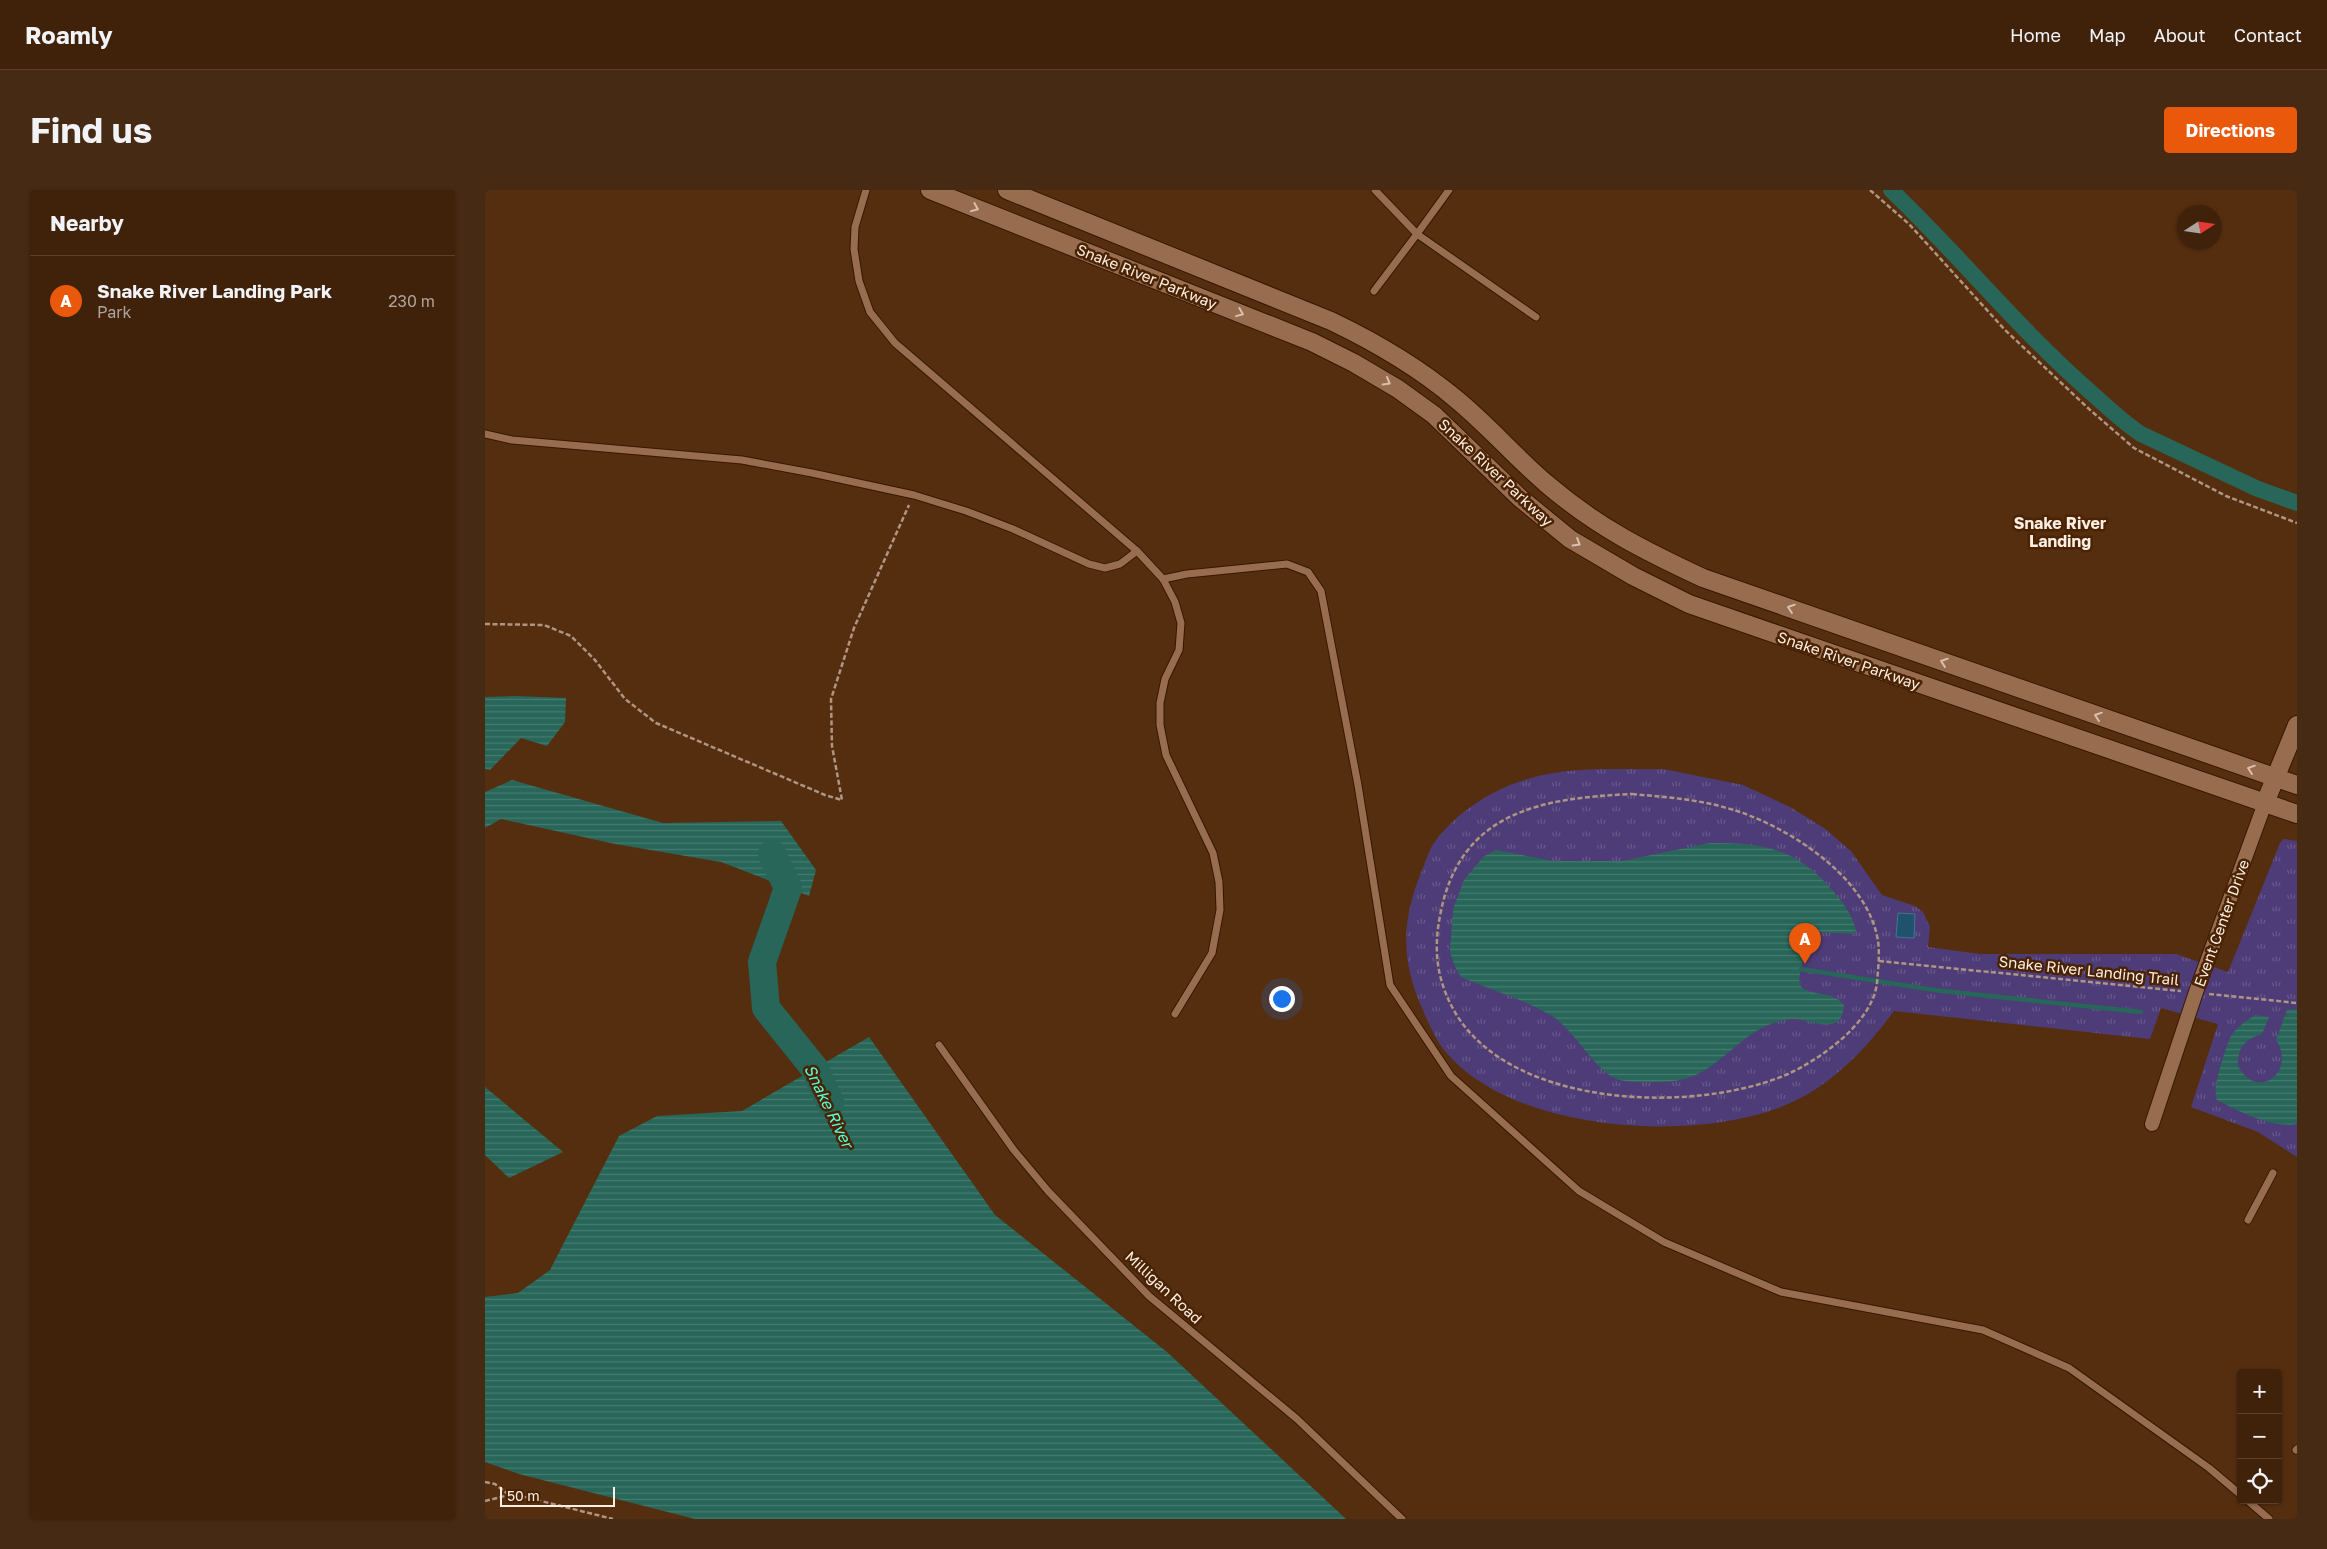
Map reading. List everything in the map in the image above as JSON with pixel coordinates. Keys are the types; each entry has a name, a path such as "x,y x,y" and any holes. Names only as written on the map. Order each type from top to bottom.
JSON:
{"street":[{"name":"Snake River Parkway","path":"930,190 1312,342 1354,363 1398,388 1434,415 1519,498 1571,539 1633,576 1689,604 2297,814"},
{"name":"Snake River Parkway","path":"1007,190 1331,321 1378,344 1419,369 1458,400 1547,484 1584,512 1615,534 1703,578 2297,785"},
{"name":"Event Center Drive","path":"2152,1124 2196,992 2265,803 2297,725"}],"lane":[{"path":"866,190 855,228 854,249 859,281 870,312 895,342 1137,551 1163,579 1175,602 1181,623 1179,650 1165,679 1160,703 1160,725 1166,755 1213,853 1219,882 1221,910 1212,953 1175,1014"},
{"path":"1375,190 1417,234 1536,317"},
{"path":"1374,291 1447,193 1438,190"},
{"path":"485,434 512,440 742,460 914,495 997,523 1089,564 1105,568 1120,564 1137,551"},
{"path":"1163,579 1187,574 1287,564 1308,572 1321,591 1357,784 1390,985 1451,1076 1579,1191 1664,1242 1781,1292 1983,1330 2069,1368 2209,1468 2237,1492"},
{"name":"Milligan Road","path":"939,1045 1013,1149 1048,1191 1149,1296 1297,1419 1402,1519"},
{"path":"2248,1220 2273,1173"},
{"path":"2252,1504 2269,1519"}],"path":[{"path":"1870,190 1909,224 2012,336 2089,410 2134,448 2226,496 2297,523"},
{"path":"485,624 544,625 571,636 595,660 625,699 656,723 842,800 832,746 831,699 854,628 914,495"},
{"path":"1632,794 1684,798 1729,808 1770,824 1806,845 1835,868 1856,892 1869,914 1878,938 1879,961 1876,988 1871,1004 1857,1024 1827,1051 1806,1066 1775,1079 1719,1094 1684,1098 1635,1098 1604,1094 1549,1080 1505,1062 1479,1040 1456,1014 1439,974 1435,939 1442,903 1453,871 1473,842 1501,821 1539,804 1584,796 1632,794"},
{"name":"Snake River Landing Trail","path":"1879,961 2297,1002"},
{"path":"485,1482 495,1484 509,1495"},
{"path":"485,1501 509,1495 521,1496 613,1519"}],"green space":[{"path":"1663,769 1743,785 1790,807 1824,828 1851,851 1882,895 1915,906 1923,912 1930,927 1928,947 1980,954 2176,954 2228,972 2280,843 2284,839 2297,841 2297,1157 2258,1132 2191,1107 2218,1024 2161,1008 2150,1039 1894,1011 1872,1039 1847,1065 1804,1096 1788,1104 1750,1117 1705,1124 1657,1126 1607,1123 1559,1114 1514,1099 1475,1078 1445,1051 1438,1041 1422,1008 1410,972 1406,939 1407,922 1415,888 1432,846 1453,821 1465,811 1490,795 1517,782 1547,774 1580,770"}],"water":[{"path":"485,697 566,698 565,722 547,746 521,738 490,770 485,769"},
{"path":"512,780 663,823 781,821 816,870 809,896 721,862 615,844 501,819 485,828 485,792"},
{"path":"1710,843 1747,844 1778,851 1792,857 1806,865 1833,891 1843,904 1855,925 1856,930 1854,934 1817,932 1808,935 1799,979 1801,987 1806,990 1829,995 1844,1005 1842,1015 1838,1021 1832,1024 1824,1024 1792,1019 1782,1021 1756,1031 1712,1065 1688,1078 1664,1082 1624,1081 1611,1076 1603,1070 1569,1031 1552,1016 1519,1000 1461,977 1455,967 1450,952 1453,909 1464,880 1483,857 1496,850 1553,861 1622,861"},
{"path":"2287,1010 2297,1010 2297,1124 2277,1124 2256,1118 2217,1100 2216,1088 2220,1068 2233,1033 2255,1015 2269,1017 2262,1034 2243,1045 2239,1054 2238,1066 2246,1077 2255,1082 2264,1082 2272,1079 2282,1063 2281,1052 2276,1040"},
{"path":"869,1037 995,1215 1167,1352 1346,1519 695,1519 519,1474 485,1462 485,1297 518,1293 550,1270 619,1136 657,1116 742,1111"},
{"path":"485,1087 563,1152 509,1178 485,1155"}],"building":[{"path":"1898,913 1915,914 1914,938 1896,937"}],"waterway":[{"path":"1891,190 2035,340 2126,424 2141,434 2258,489 2297,503"},
{"name":"Snake River","path":"772,854 788,888 762,962 766,1008 815,1069 830,1103"},
{"path":"1801,969 1934,990 2141,1012"}],"place":[{"name":"Snake River Landing Park","path":"1805,964"}],"district":[{"name":"Snake River Landing","path":"2060,532"}]}
